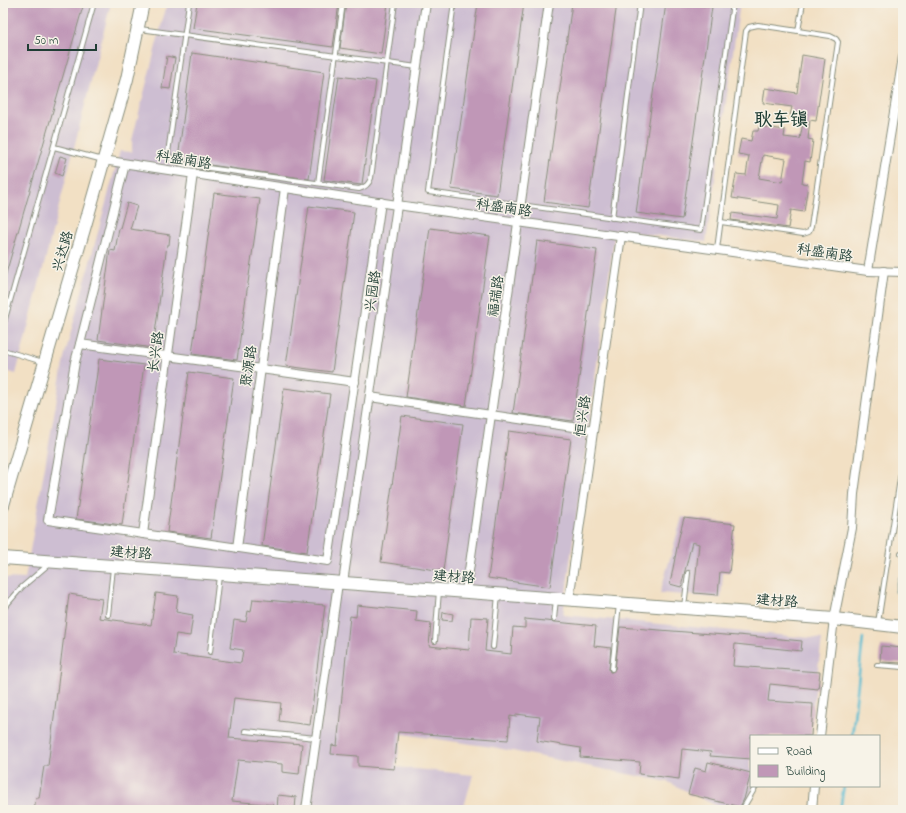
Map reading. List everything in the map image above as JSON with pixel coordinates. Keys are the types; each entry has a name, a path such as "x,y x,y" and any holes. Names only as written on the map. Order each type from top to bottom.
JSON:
{"street":[{"name":"兴达路","path":"3,505 127,79 143,3"},
{"name":"兴园路","path":"306,810 370,397 426,3"},
{"name":"福瑞路","path":"466,592 549,3"},
{"path":"868,271 903,57"},
{"name":"科盛南路","path":"103,160 518,222 868,271 903,272"},
{"path":"125,164 75,362 48,520 328,561 381,202"},
{"name":"长兴路","path":"143,534 193,174"},
{"name":"聚源路","path":"237,548 285,188"},
{"name":"恒兴路","path":"569,600 621,236"},
{"path":"820,735 834,620 852,528 855,486 884,272"},
{"path":"80,344 355,382"},
{"path":"370,397 593,430"},
{"name":"建材路","path":"3,558 684,608 903,627"},
{"path":"812,810 813,787"}],"lane":[{"path":"3,326 94,3"},
{"path":"188,3 168,153 169,156 178,163 187,165 359,189 365,188 371,178 395,3"},
{"path":"318,183 343,3"},
{"path":"454,3 428,192 701,230 733,3"},
{"path":"612,218 640,3"},
{"path":"798,31 803,3"},
{"path":"717,249 746,31 749,27 758,25 830,36 836,39 838,42 811,227 808,232 803,234 721,222"},
{"path":"138,29 417,67"},
{"path":"54,147 103,160"},
{"path":"3,350 45,363"},
{"path":"878,625 903,459"},
{"path":"898,496 903,497"},
{"path":"3,608 22,587 52,561"},
{"path":"108,615 114,566"},
{"path":"684,608 688,573"},
{"path":"210,652 219,574"},
{"path":"435,641 439,590"},
{"path":"493,647 498,594"},
{"path":"554,619 556,599"},
{"path":"612,669 619,604"},
{"path":"877,665 903,667"},
{"path":"246,731 316,738"},
{"path":"742,810 755,787"}],"shaded area":[{"path":"3,3 111,3 16,374 3,370"},
{"path":"167,3 740,3 706,242 615,230 563,615 822,639 809,735 750,735 750,787 754,787 744,810 725,810 668,782 492,747 402,734 396,767 473,775 463,810 3,810 3,578 25,579 64,358 120,151 132,152 132,140"},
{"path":"682,517 735,524 730,573 723,573 721,598 660,593"}],"water":[{"path":"899,577 903,577 903,593 895,592"}],"building":[{"path":"3,3 84,3 5,277 3,277"},
{"path":"197,3 339,3 333,47 193,28"},
{"path":"346,3 388,3 381,54 340,48"},
{"path":"478,3 524,3 497,195 451,189"},
{"path":"572,3 617,3 588,208 544,202"},
{"path":"666,3 680,3 712,7 682,219 636,213"},
{"path":"192,53 324,72 309,179 188,162 178,159"},
{"path":"802,55 825,59 816,121 810,120 808,139 813,140 810,162 805,161 802,183 808,184 804,212 791,210 788,228 731,220 732,213 777,219 779,205 732,198 736,174 746,175 749,156 738,154 741,139 751,141 753,131 758,131 759,126 785,130 784,137 800,139 804,117 790,115 792,107 763,103 765,88 797,93","holes":["763,155 786,159 782,182 759,178"]},
{"path":"167,56 175,58 170,89 162,88"},
{"path":"339,76 376,81 361,185 324,180"},
{"path":"60,156 67,158 62,176 55,173"},
{"path":"214,193 260,199 237,360 192,354"},
{"path":"127,203 137,206 130,229 170,235 169,245 167,245 153,348 98,340 110,250 115,251 119,228"},
{"path":"309,206 354,212 332,372 286,366"},
{"path":"430,228 490,236 466,406 406,397"},
{"path":"537,241 597,250 573,421 513,413"},
{"path":"99,359 144,365 122,525 76,519"},
{"path":"189,372 234,378 211,538 167,532"},
{"path":"284,388 330,394 307,552 262,546"},
{"path":"402,416 463,424 443,571 381,562"},
{"path":"509,431 571,439 550,587 488,578"},
{"path":"684,518 735,524 729,573 720,572 718,595 694,593 699,544 692,542 681,587 670,584"},
{"path":"156,593 178,596 176,612 193,615 190,636 176,634 173,654 241,663 243,650 230,648 234,620 246,622 248,611 251,612 253,599 325,605 310,725 279,721 281,703 234,698 229,738 302,744 299,774 282,772 282,764 238,760 232,801 274,805 274,810 34,810 36,798 39,798 44,766 48,766 69,594 102,599 99,618 151,625"},
{"path":"357,605 417,611 416,621 431,623 429,646 469,650 471,617 488,618 485,651 511,654 513,627 525,628 525,619 596,626 594,646 611,648 610,672 615,669 620,627 802,641 801,651 735,644 733,666 820,672 818,689 770,684 768,701 813,704 811,735 750,735 750,759 710,756 711,752 682,749 679,779 639,774 640,762 580,757 581,748 537,741 540,717 516,714 516,717 510,716 508,740 398,732 394,769 358,766 358,756 331,754 332,745 337,746 350,616 356,617"},
{"path":"443,612 453,614 452,621 442,620"},
{"path":"881,646 903,648 903,663 880,662"},
{"path":"708,762 750,773 744,799 740,807 688,794 695,768 706,771"},
{"path":"278,795 296,797 295,810 277,810"}],"waterway":[{"path":"852,735 863,638"},
{"path":"840,810 844,787"}],"district":[{"name":"耿车镇","path":"781,119"}]}
